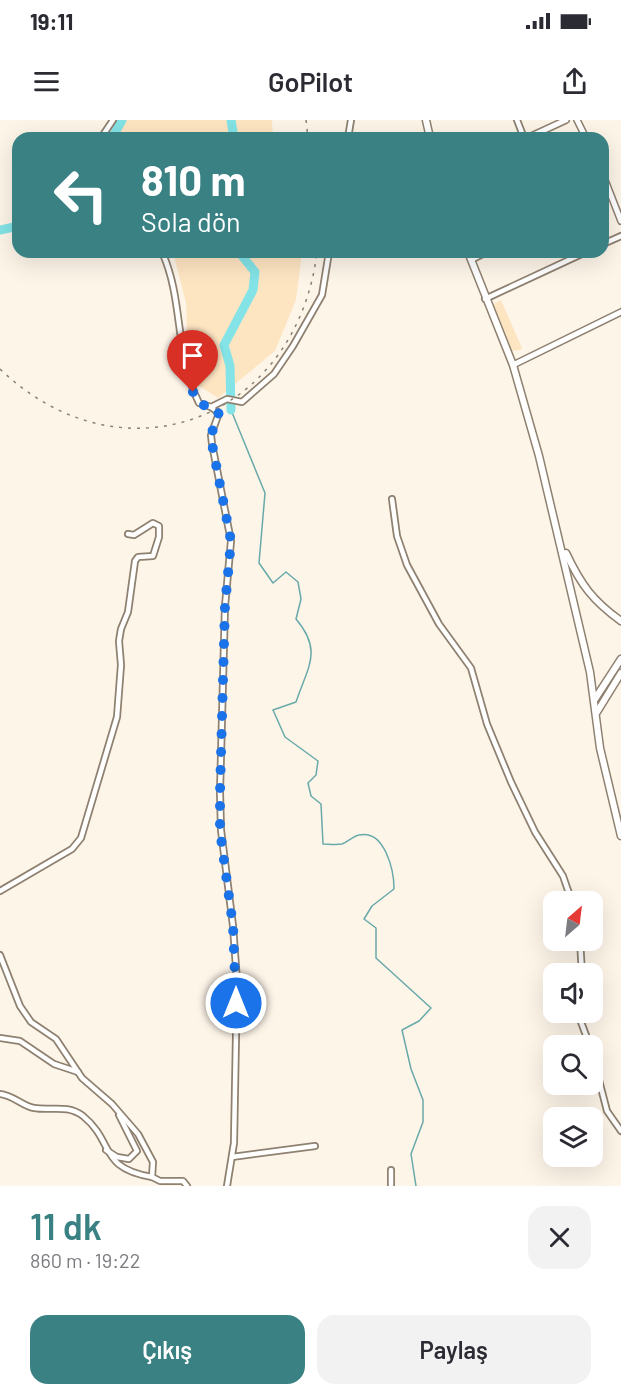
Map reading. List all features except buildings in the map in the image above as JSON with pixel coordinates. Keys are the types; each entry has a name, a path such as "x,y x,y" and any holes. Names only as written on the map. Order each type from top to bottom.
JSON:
{"main road":[{"path":"471,260 513,365 539,456 561,542 595,699 600,748 621,836"},
{"path":"561,542 583,587 598,605 621,621"},
{"path":"595,699 621,659"},
{"path":"596,712 621,673"}],"street":[{"path":"539,132 566,120"},
{"path":"609,187 621,220"},
{"path":"164,258 176,306 180,347 188,381 199,403 219,412 211,435 231,541 225,606 220,792 220,831 229,887 237,981 232,1157 227,1186"},
{"path":"211,407 227,399 242,402 274,374 322,295 328,258"},
{"path":"471,260 475,258"},
{"path":"485,299 573,258"},
{"path":"513,365 621,312"},
{"path":"392,499 397,536 407,565 440,624 471,668 487,724 511,782 535,832 563,876 568,891"},
{"path":"0,891 72,849 81,838 117,717 121,665 119,641 128,612 135,561 138,557 153,556 156,552 159,526 153,523 134,535 128,534"},
{"path":"0,955 20,1006 31,1022 57,1039 78,1072 138,1134 153,1162 152,1177"},
{"path":"0,1038 20,1041 54,1064 78,1072"},
{"path":"0,1094 8,1095 31,1107 62,1108 75,1111 86,1118 119,1167 160,1181 183,1180 187,1186"},
{"path":"603,1095 607,1111 621,1131"},
{"path":"106,1150 117,1157 129,1158 137,1151 116,1110"},
{"path":"232,1157 315,1146"},
{"path":"391,1170 391,1186"}],"shaded area":[{"path":"121,120 272,120 273,132 112,132"},
{"path":"175,258 301,258 296,300 275,351 218,398 198,385 188,356 186,303"},
{"path":"501,300 522,348 520,350 512,351 491,305"}],"waterway":[{"path":"115,132 122,120"},
{"path":"231,120 233,132"},
{"path":"0,230 12,227"},
{"path":"231,410 230,366 224,345 253,290 255,272 244,258"},
{"path":"231,410 265,493 259,563 273,583 286,572 298,582 301,599 296,619 309,640 311,650 311,659 296,702 273,710 285,737 318,761 316,775 308,783 311,796 321,804 323,844 342,844 357,836 368,835 382,845 390,862 394,889 372,906 364,919 376,928 376,958 431,1008 419,1021 402,1030 411,1069 423,1100 423,1122 411,1154 416,1186"}],"railway":[{"path":"306,120 307,132"},
{"path":"0,369 48,405 99,424 149,428 197,417 240,394 276,357 303,310 316,258"}],"route":[{"path":"193,392 199,403 219,412 211,435 231,541 225,606 221,707 220,831 228,876 233,926 237,981 236,1003"}]}
